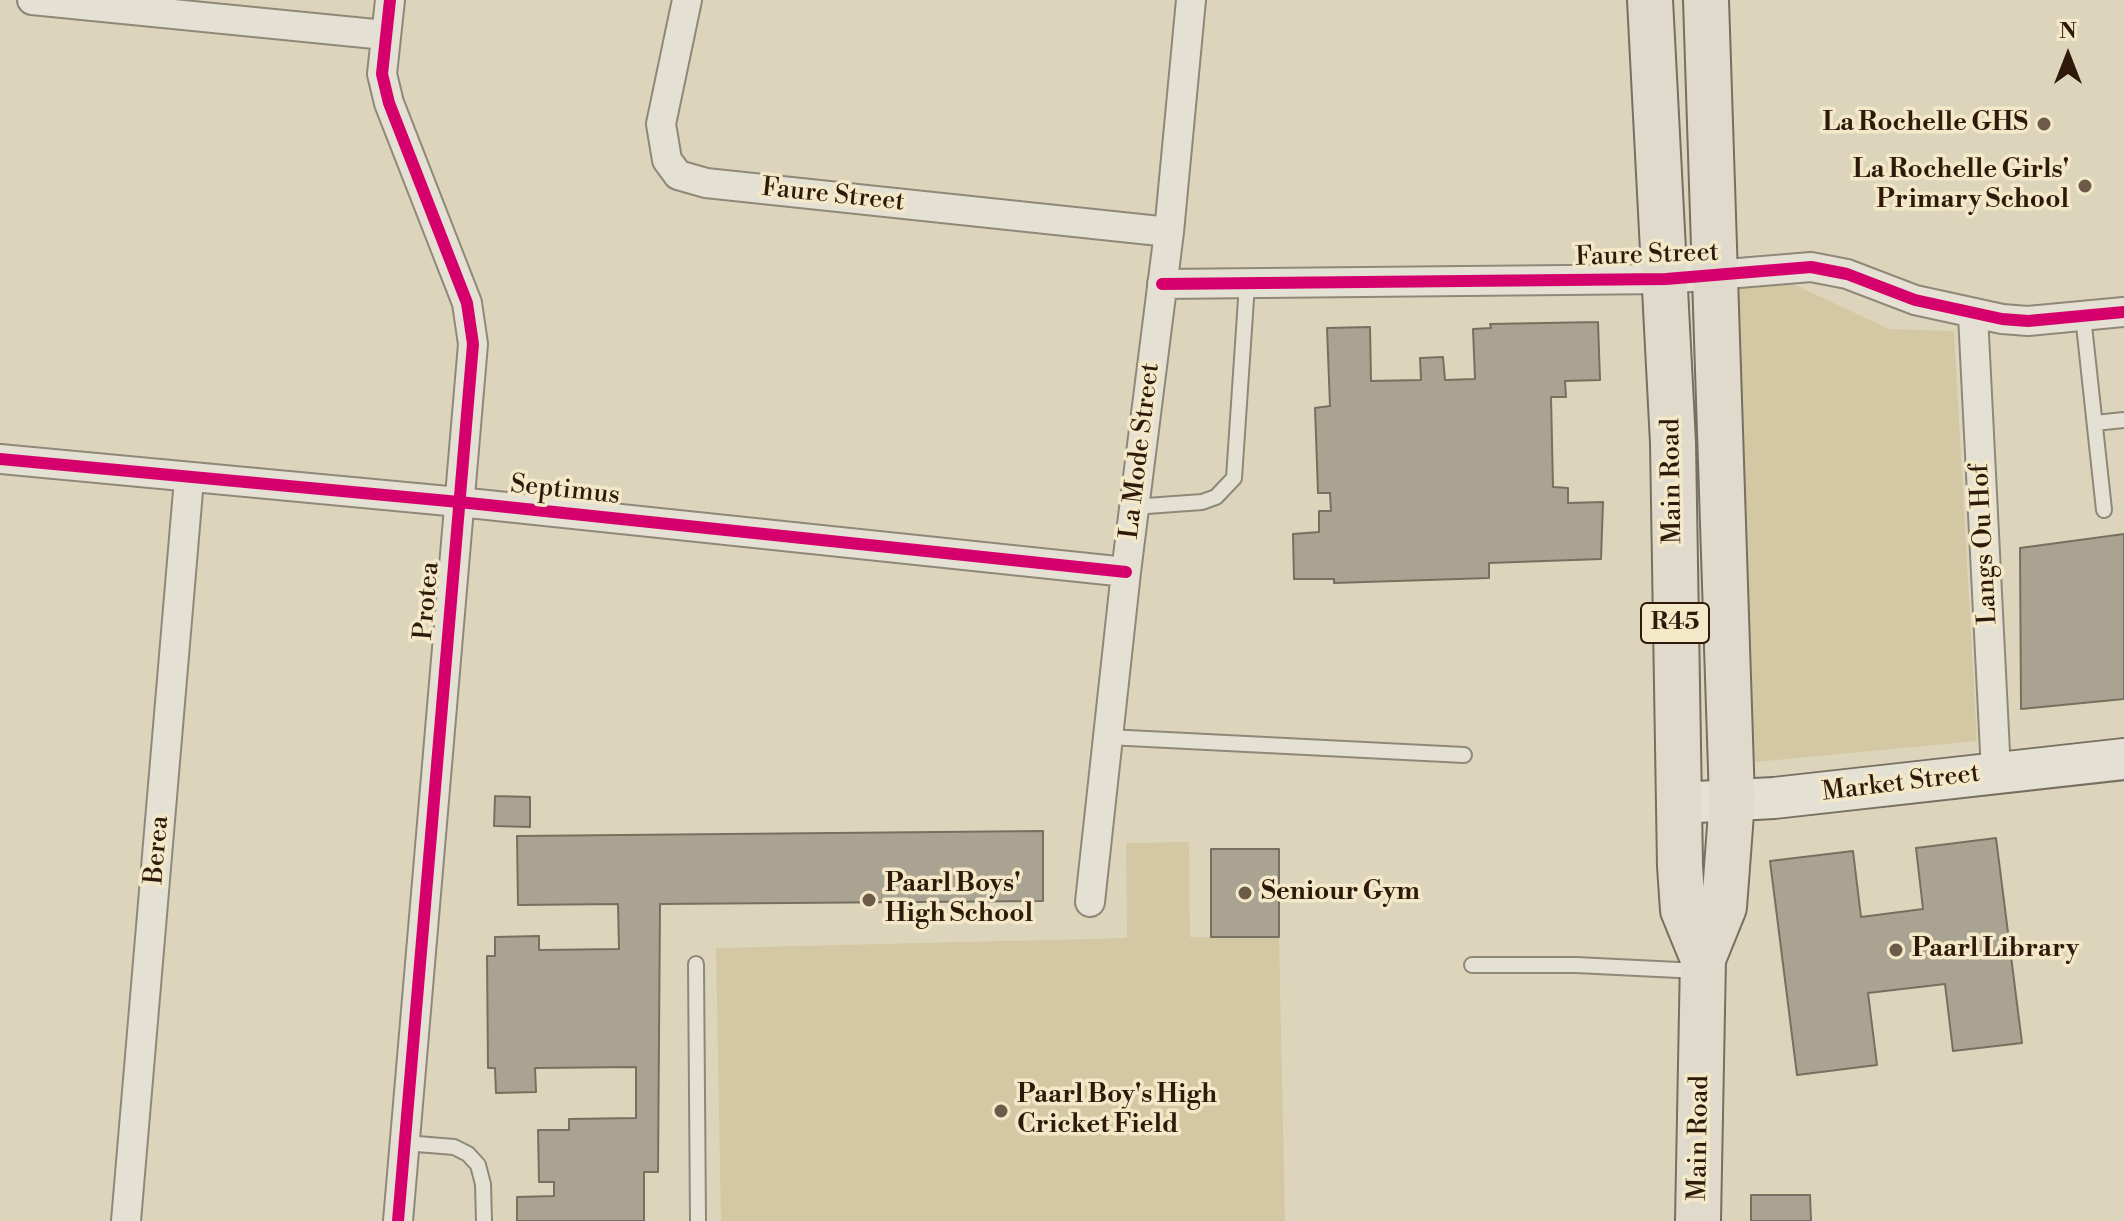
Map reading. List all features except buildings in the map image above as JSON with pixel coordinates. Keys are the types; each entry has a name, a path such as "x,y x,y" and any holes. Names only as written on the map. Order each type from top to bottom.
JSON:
{"main road":[{"name":"Main Road","path":"1650,0 1673,443 1677,803 1683,910 1703,965"},
{"name":"Main Road","path":"1698,1221 1703,965 1724,907 1732,800 1706,0"},
{"name":"Market Street","path":"1677,803 1732,800 2124,759"}],"street":[{"path":"32,0 385,35"},
{"name":"Protea","path":"390,0 382,74 389,103 467,303 473,344 398,1221"},
{"name":"Faure Street","path":"687,0 661,124 667,160 678,175 706,183 1169,232"},
{"name":"La Mode Street","path":"1090,902 1133,507 1169,232 1191,0"},
{"name":"Faure Street","path":"1162,284 1666,279 1811,267 1832,270 1915,300 1973,315 2028,321 2124,312"},
{"name":"Langs Ou Hof","path":"1973,315 1996,772"},
{"name":"Septimus","path":"0,459 459,502 1126,572"},
{"name":"Berea","path":"126,1221 189,479"}],"lane":[{"path":"1133,507 1202,502 1216,497 1234,478 1247,284"},
{"path":"2083,316 2104,510"},
{"path":"2095,423 2124,420"},
{"path":"1108,737 1464,755"},
{"path":"696,964 698,1221"},
{"path":"1472,965 1703,965"},
{"path":"405,1143 454,1147 468,1154 478,1165 483,1184 484,1221"}],"shaded area":[{"path":"1776,276 1889,329 1954,331 1977,741 1755,762 1719,280"},
{"name":"Paarl Boy's High Cricket Field","path":"1189,842 1190,937 1279,937 1285,1221 721,1221 716,948 1127,938 1126,843"}],"cycle path":[{"path":"390,0 382,74 389,103 467,303 473,344 398,1221"},
{"path":"1162,284 1666,279 1811,267 1847,274 1915,300 2002,319 2028,321 2124,312"},
{"path":"0,459 459,502 1126,572"}],"place":[{"name":"La Rochelle GHS","path":"2044,124"},
{"name":"La Rochelle Girls' Primary School","path":"2085,186"},
{"name":"Seniour Gym","path":"1245,893"},
{"name":"Paarl Boys' High School","path":"869,900"},
{"name":"Paarl Library","path":"1896,950"},
{"name":"Paarl Boy's High Cricket Field","path":"1001,1111"}]}
